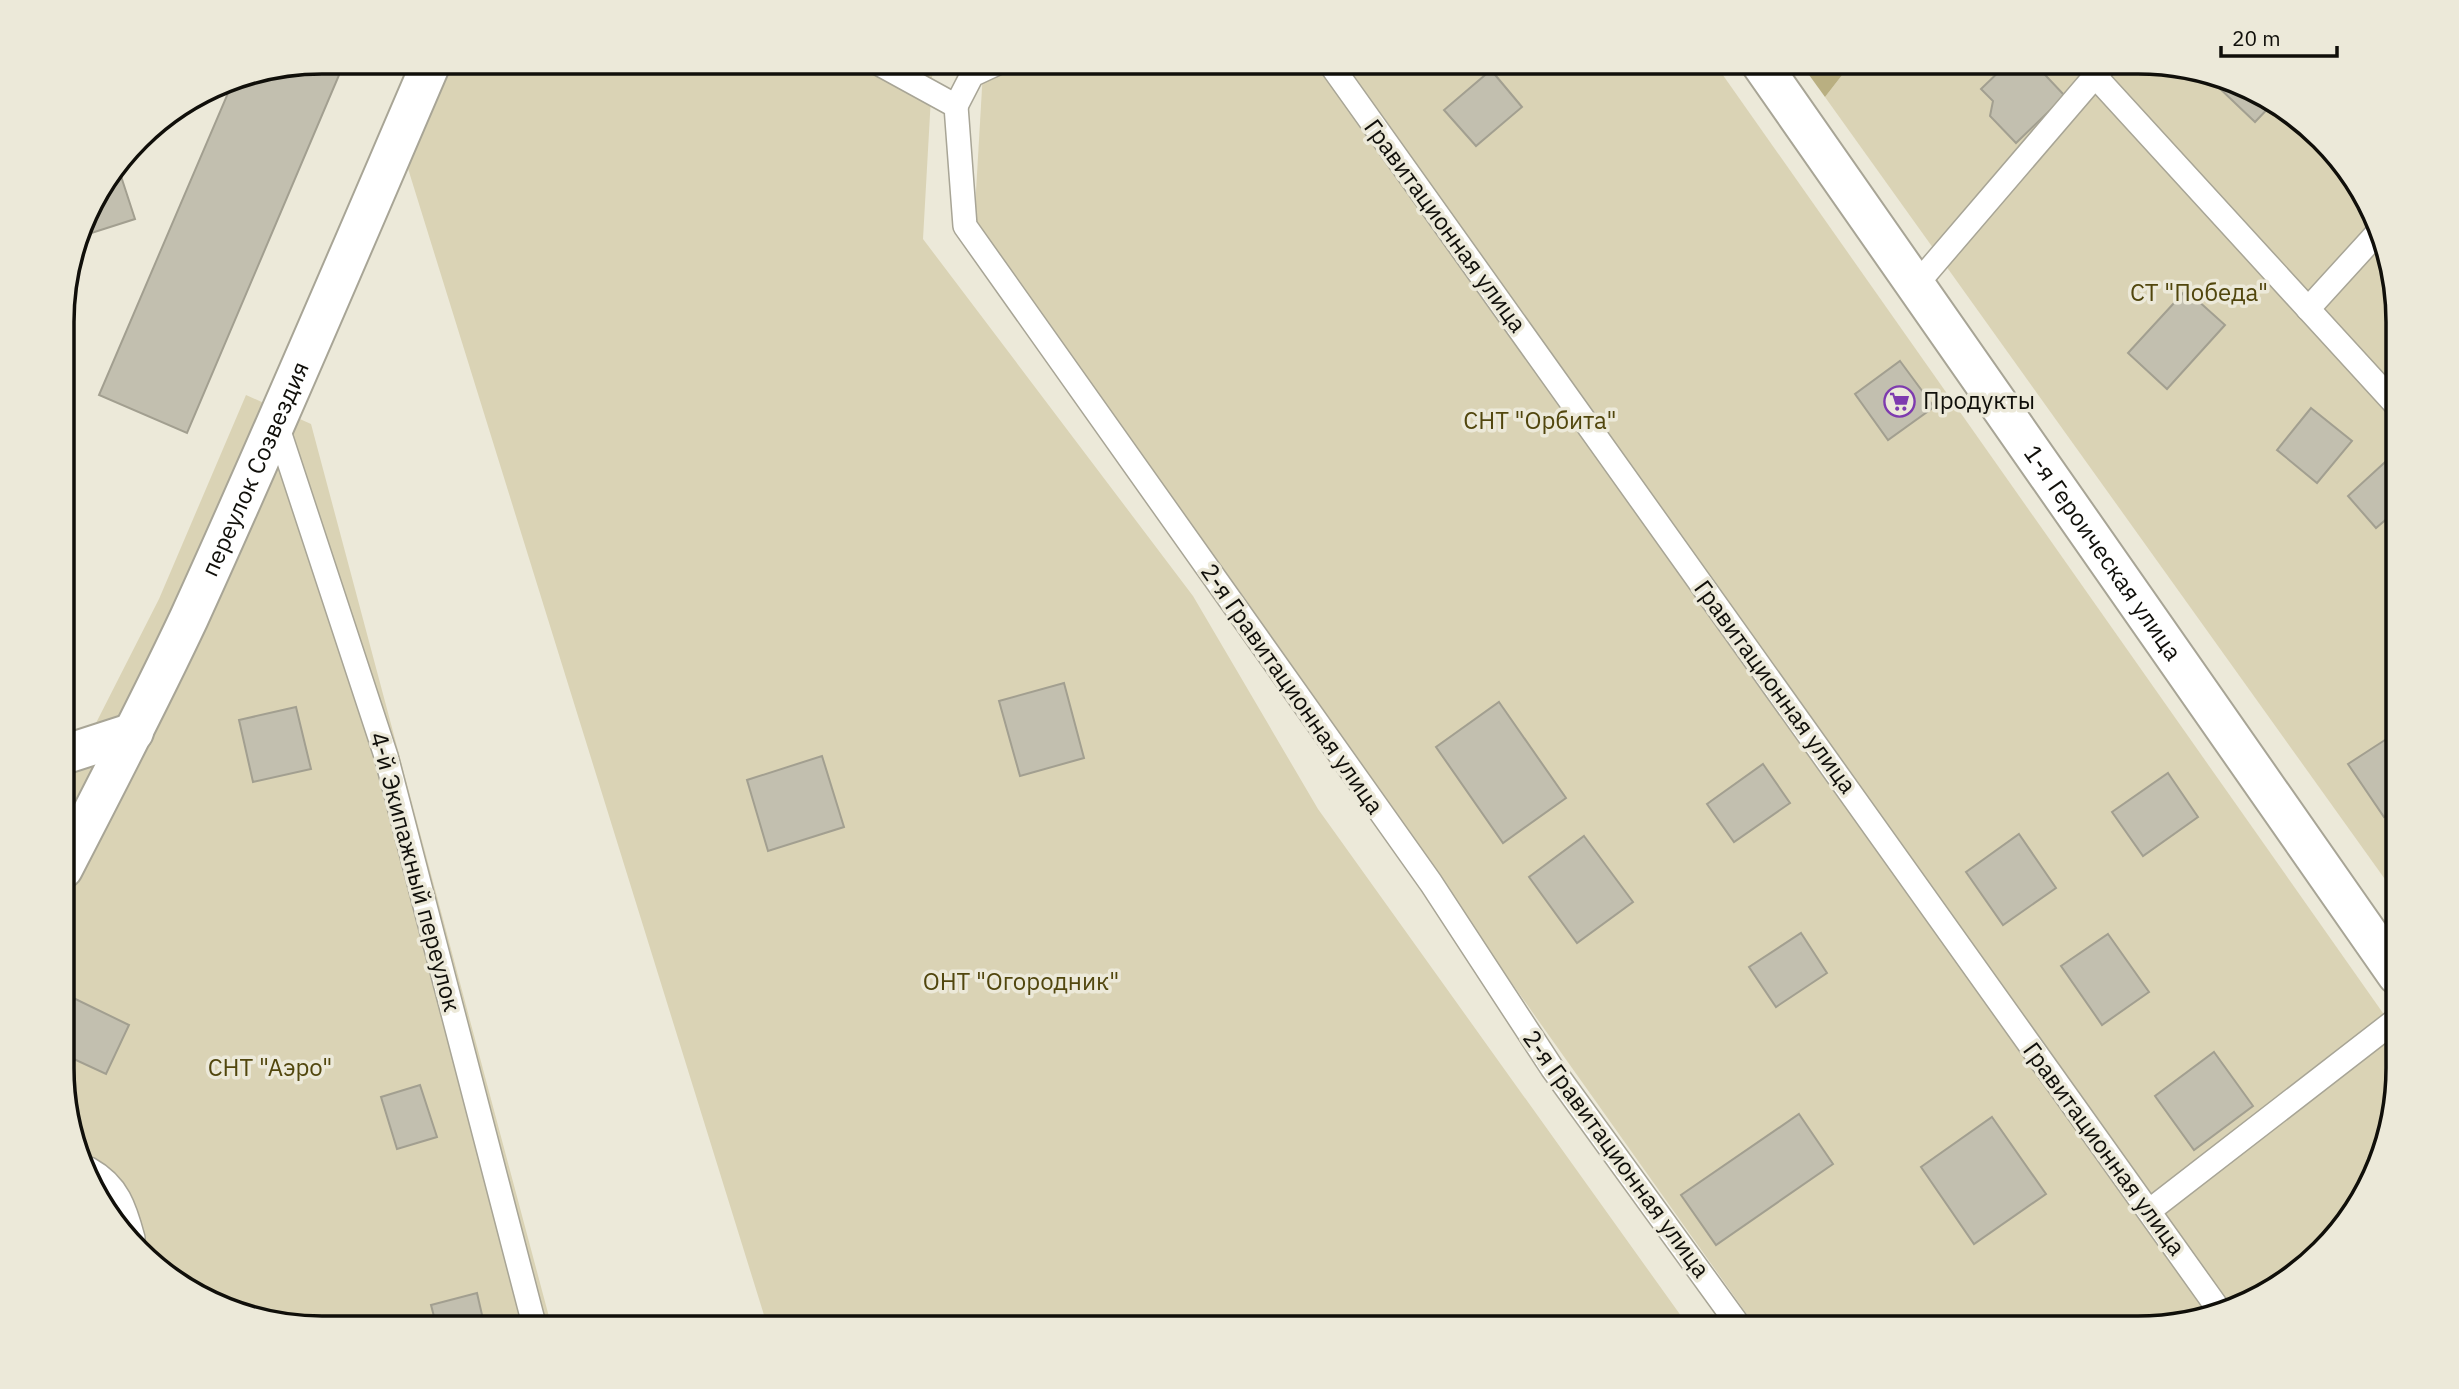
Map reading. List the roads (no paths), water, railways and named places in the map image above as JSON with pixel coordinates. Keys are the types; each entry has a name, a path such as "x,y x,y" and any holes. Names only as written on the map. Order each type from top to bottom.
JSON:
{"street":[{"name":"переулок Созвездия","path":"74,848 188,619 426,74"},
{"name":"1-я Героическая улица","path":"1768,74 2386,959"},
{"path":"74,751 134,732"}],"lane":[{"path":"898,74 956,106 974,74"},
{"name":"Гравитационная улица","path":"1337,74 2214,1303"},
{"path":"1916,285 2096,74"},
{"path":"2106,74 2308,309 2385,393"},
{"name":"2-я Гравитационная улица","path":"956,106 965,226 1431,883 1552,1068 1732,1316"},
{"path":"2308,309 2371,240"},
{"name":"4-й Экипажный переулок","path":"276,422 386,756 532,1316"},
{"path":"2149,1211 2386,1027"},
{"path":"98,1174 104,1178 125,1206 129,1224"}],"place":[{"name":"Продукты","path":"1900,401"}],"park label":[{"name":"СТ \"Победа\"","path":"2199,293"},
{"name":"СНТ \"Орбита\"","path":"1540,421"},
{"name":"ОНТ \"Огородник\"","path":"1021,982"},
{"name":"СНТ \"Аэро\"","path":"270,1068"}]}
